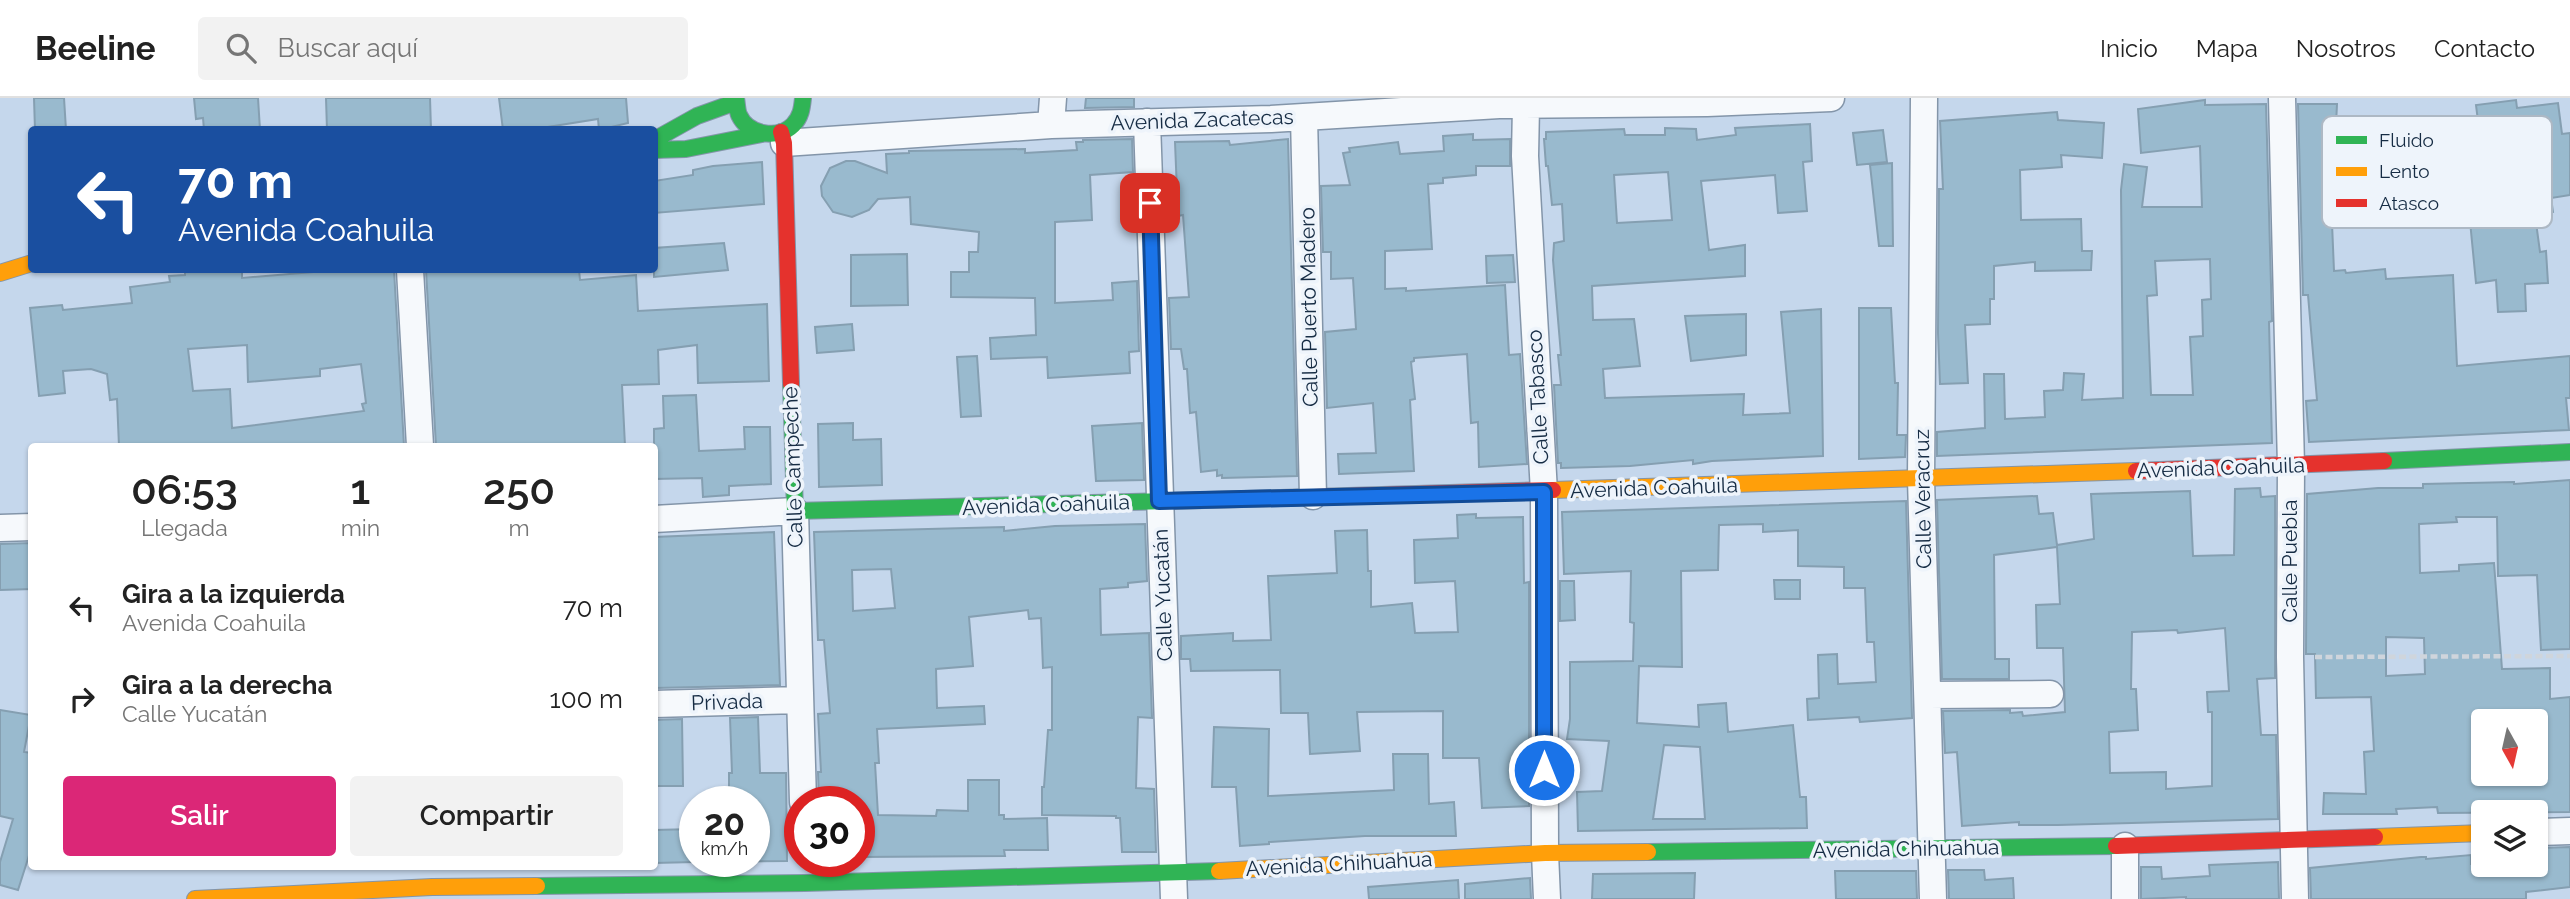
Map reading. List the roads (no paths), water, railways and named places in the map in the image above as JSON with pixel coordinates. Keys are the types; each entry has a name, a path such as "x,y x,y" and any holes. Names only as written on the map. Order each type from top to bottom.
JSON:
{"street":[{"path":"658,150 686,149 776,136 797,121 802,112 803,98"},
{"path":"1051,125 1053,98"},
{"name":"Avenida Zacatecas","path":"776,136 1147,122 1272,108 1304,117 1499,102 1526,106 1831,98"},
{"name":"Calle Veracruz","path":"1924,98 1921,479 1933,899"},
{"name":"Calle Puebla","path":"2282,98 2291,466 2290,657 2295,899"},
{"path":"658,139 697,116 736,100 743,122 752,130 776,136"},
{"name":"Calle Tabasco","path":"1526,106 1525,156 1544,492 1547,899"},
{"name":"Calle Puerto Madero","path":"1304,117 1313,496"},
{"name":"Calle Yucatán","path":"1147,122 1174,899"},
{"name":"Calle Campeche","path":"776,136 795,511 803,786"},
{"path":"0,273 28,264"},
{"path":"410,273 420,443"},
{"name":"Avenida Coahuila","path":"658,519 795,511 1544,492 1921,479 2291,466 2570,452"},
{"path":"0,528 28,527"},
{"path":"1928,695 2050,694"},
{"name":"Privada","path":"658,704 800,700"},
{"path":"2548,832 2570,831"},
{"name":"Avenida Chihuahua","path":"195,899 432,884 626,892 805,881 1173,873 1545,853 2125,846 2471,834"},
{"path":"2125,846 2126,899"}]}
